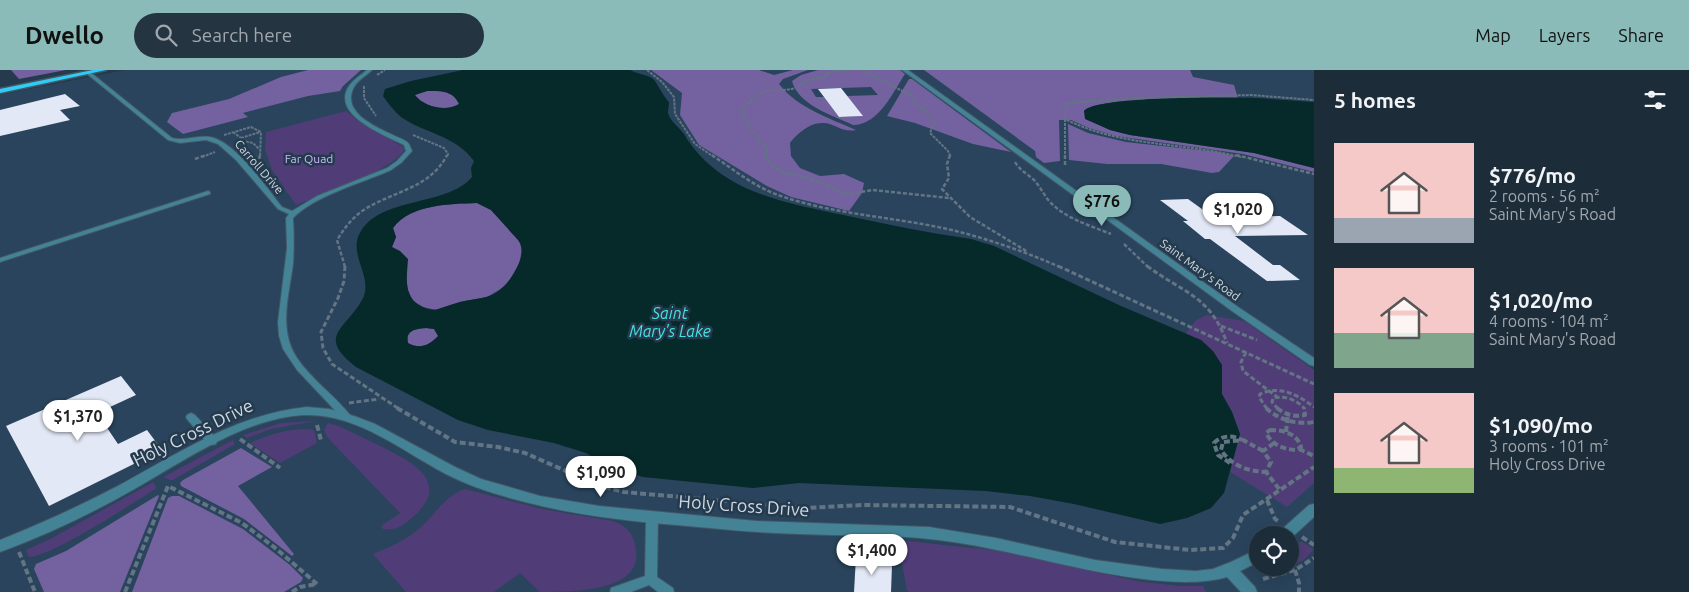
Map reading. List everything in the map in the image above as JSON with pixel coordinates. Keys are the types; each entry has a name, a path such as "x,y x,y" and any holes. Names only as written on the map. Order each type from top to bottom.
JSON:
{"main road":[{"path":"0,91 103,70"}],"street":[{"name":"Saint Mary's Road","path":"905,70 1235,309 1314,363"},
{"name":"Holy Cross Drive","path":"0,546 102,501 212,441 263,418 306,411 342,411 471,480 522,496 568,506 652,518 799,529 899,530 933,534 1008,546 1145,574 1199,577 1230,570 1249,560"},
{"path":"1295,526 1314,509"},
{"path":"1230,570 1250,592"}],"lane":[{"path":"88,73 158,131 179,143 194,139 209,139"},
{"path":"342,411 294,361 283,335 282,316 290,252 289,218 292,213 306,204 389,169 406,156 408,151 406,144 366,123 356,116 348,104 349,90 356,81 372,73"},
{"name":"Carroll Drive","path":"209,139 224,144 280,208 292,213"},
{"path":"0,260 208,193"},
{"path":"190,417 212,441"},
{"path":"651,579 652,518"},
{"path":"616,592 651,579"},
{"path":"651,579 668,592"}],"path":[{"path":"372,73 385,70"},
{"path":"647,70 662,82 674,97 675,114 695,144 759,186 799,202 837,211 959,232 1040,258"},
{"path":"849,70 827,72 827,76 804,81 802,85 782,91 765,91 758,94 754,100 741,109 749,127 767,149 766,159 772,166 786,173 819,181 847,194 873,190 949,198"},
{"path":"862,70 883,80 891,87 912,95 914,103 931,116 934,123 930,133 948,151 951,157 947,164 949,178 942,189 949,198 979,223 1040,258 1314,384"},
{"path":"368,82 364,84 364,98 367,105 380,120"},
{"path":"1065,166 1064,109 1068,103 1089,100 1251,95 1314,100"},
{"path":"1065,119 1088,130 1115,138 1218,152 1314,174"},
{"path":"209,139 252,127 261,132"},
{"path":"241,138 261,132"},
{"path":"258,165 260,162 261,132"},
{"path":"410,134 444,148 448,154 447,160 439,169 417,186 382,199 360,211 341,230 337,240 345,266 344,281 338,298 320,332 323,348 332,364 380,398 455,442 498,447 525,454 600,486 624,492 805,508 863,505 1010,507 1115,542 1190,550 1223,548 1233,538 1243,515 1314,467"},
{"path":"1017,159 1014,163 1035,181 1046,198 1055,207 1116,237"},
{"path":"1120,240 1148,267 1202,301 1221,326 1227,344"},
{"path":"1246,352 1241,362 1243,371 1277,397 1293,400 1303,406 1314,407"},
{"path":"1314,407 1292,394 1268,390 1260,394 1260,401 1273,414 1287,420 1305,424 1314,422"},
{"path":"1277,397 1272,400 1273,405 1288,414 1305,415 1303,406"},
{"path":"342,411 380,398"},
{"path":"1286,432 1288,414"},
{"path":"316,425 321,440"},
{"path":"1299,449 1301,447 1299,440 1286,432 1275,429 1268,431 1267,437 1274,443 1291,450 1299,449 1314,456"},
{"path":"1266,472 1271,462 1263,451 1254,445 1233,436 1218,438 1214,443 1218,455 1230,463 1250,470 1266,472 1279,489"},
{"path":"238,438 280,468"},
{"path":"1230,463 1221,450 1223,442 1243,440"},
{"path":"1263,451 1274,443"},
{"path":"125,592 168,486 242,523 274,546 317,584 300,587 292,592"},
{"path":"17,539 19,557 35,592"},
{"path":"1299,567 1314,558"},
{"path":"1263,579 1274,576"},
{"path":"1297,576 1299,592"}],"shaded area":[{"path":"11,70 66,70 19,79"},
{"path":"125,70 1314,70 1314,592 0,592 0,95"},
{"path":"308,70 361,70 340,91 308,96 243,113 248,117 183,134 167,122 172,113 229,99 281,77"},
{"path":"651,70 759,70 774,75 793,70 808,70 783,79 779,84 795,100 805,106 856,130 851,131 826,123 817,123 808,127 790,143 791,156 800,168 820,176 844,174 864,183 862,193 849,211 791,197 767,186 699,145 680,115 682,93"},
{"path":"818,70 900,70 905,74 878,114 862,124 853,125 826,113 801,97 792,81 801,75","holes":["871,87 878,95 847,96 862,116 839,117 824,97 816,97 811,89"]},
{"path":"924,70 1190,70 1193,77 1234,85 1238,98 1156,99 1109,103 1093,107 1084,112 1110,130 1130,135 1254,153 1314,168 1314,172 1243,154 1116,136 1089,128 1071,120 1059,120 1060,161 1044,163 1036,157 1035,151"},
{"path":"909,79 912,79 1011,152 973,144 915,123 887,116"},
{"path":"427,91 441,91 450,94 459,104 448,108 435,107 423,103 414,95"},
{"path":"1068,124 1088,133 1126,142 1217,152 1234,156 1219,172 1212,173 1161,164 1107,164 1069,160"},
{"path":"477,203 491,210 522,244 522,258 507,285 487,297 460,302 436,310 423,307 413,301 408,290 407,268 392,247 396,237 393,228 410,214 420,210 443,205"},
{"path":"426,328 434,329 439,336 425,346 408,343 408,335 412,331"},
{"path":"241,448 272,467 238,486 294,554 292,556 244,519 181,486 180,483 183,480"},
{"path":"158,495 120,592 44,592 34,569 36,564 66,551"},
{"path":"179,496 243,529 290,565 303,578 301,582 284,592 132,592 168,498"}],"green space":[{"name":"Far Quad","path":"346,111 357,120 405,148 388,165 373,173 296,205 272,170 265,149 266,132"},
{"path":"1207,315 1244,321 1314,370 1314,483 1287,507 1230,472 1240,434 1232,412 1222,394 1222,365 1186,333 1196,320"},
{"path":"316,421 271,429 247,438 243,435 281,423"},
{"path":"328,423 346,429 386,449 421,471 427,481 429,491 425,503 414,516 400,527 383,529 381,526 400,513 327,437 324,430"},
{"path":"314,430 317,443 280,463 251,444 279,432"},
{"path":"233,440 235,444 173,480 163,477"},
{"path":"153,482 157,488 112,516 55,548 40,555 29,557 26,550 52,538"},
{"path":"465,489 542,509 613,521 623,526 632,535 636,550 635,564 628,574 617,582 586,590 540,592 520,573 494,592 406,592 373,554 392,546 416,532 451,496"},
{"path":"879,538 1001,551 1142,582 1203,586 1206,592 910,592 907,591 899,547 879,544"},
{"path":"1301,541 1314,549 1303,561 1299,562 1299,543"}],"water":[{"name":"Saint Mary's Lake","path":"463,70 630,70 654,80 669,102 669,116 699,154 716,170 756,192 801,206 894,226 971,239 994,246 1121,306 1201,340 1213,351 1222,365 1222,394 1232,412 1240,434 1224,493 1211,508 1187,518 1160,524 1074,504 986,491 799,483 753,488 643,477 608,466 586,453 554,443 488,430 458,420 356,367 338,348 336,340 342,326 362,300 365,291 357,248 357,240 361,231 371,220 384,212 447,193 461,186 472,177 471,168 474,161 466,152 449,140 401,117 383,96 385,89 411,81","holes":["427,91 441,91 450,94 459,104 448,108 436,107 424,103 415,95","477,203 491,210 518,240 521,246 521,254 516,270 511,278 494,294 436,310 419,305 410,296 407,285 408,259 400,251 392,247 396,237 393,228 410,214 443,205","434,329 438,336 424,346 412,345 408,343 408,335 415,330"]},
{"path":"1165,98 1257,98 1314,102 1314,168 1254,153 1130,135 1110,130 1085,119 1084,111 1094,106 1112,102 1137,100"}],"building":[{"path":"841,88 863,116 839,117 818,89"},
{"path":"65,94 80,106 60,110 70,120 0,136 0,110"},
{"path":"1188,199 1213,217 1280,216 1308,235 1235,236 1273,265 1280,265 1300,280 1267,281 1210,239 1205,239 1183,221 1188,221 1160,200"},
{"path":"121,376 136,395 97,413 118,444 147,430 162,450 49,506 6,426"},
{"path":"856,557 892,565 891,592 854,592"}]}
